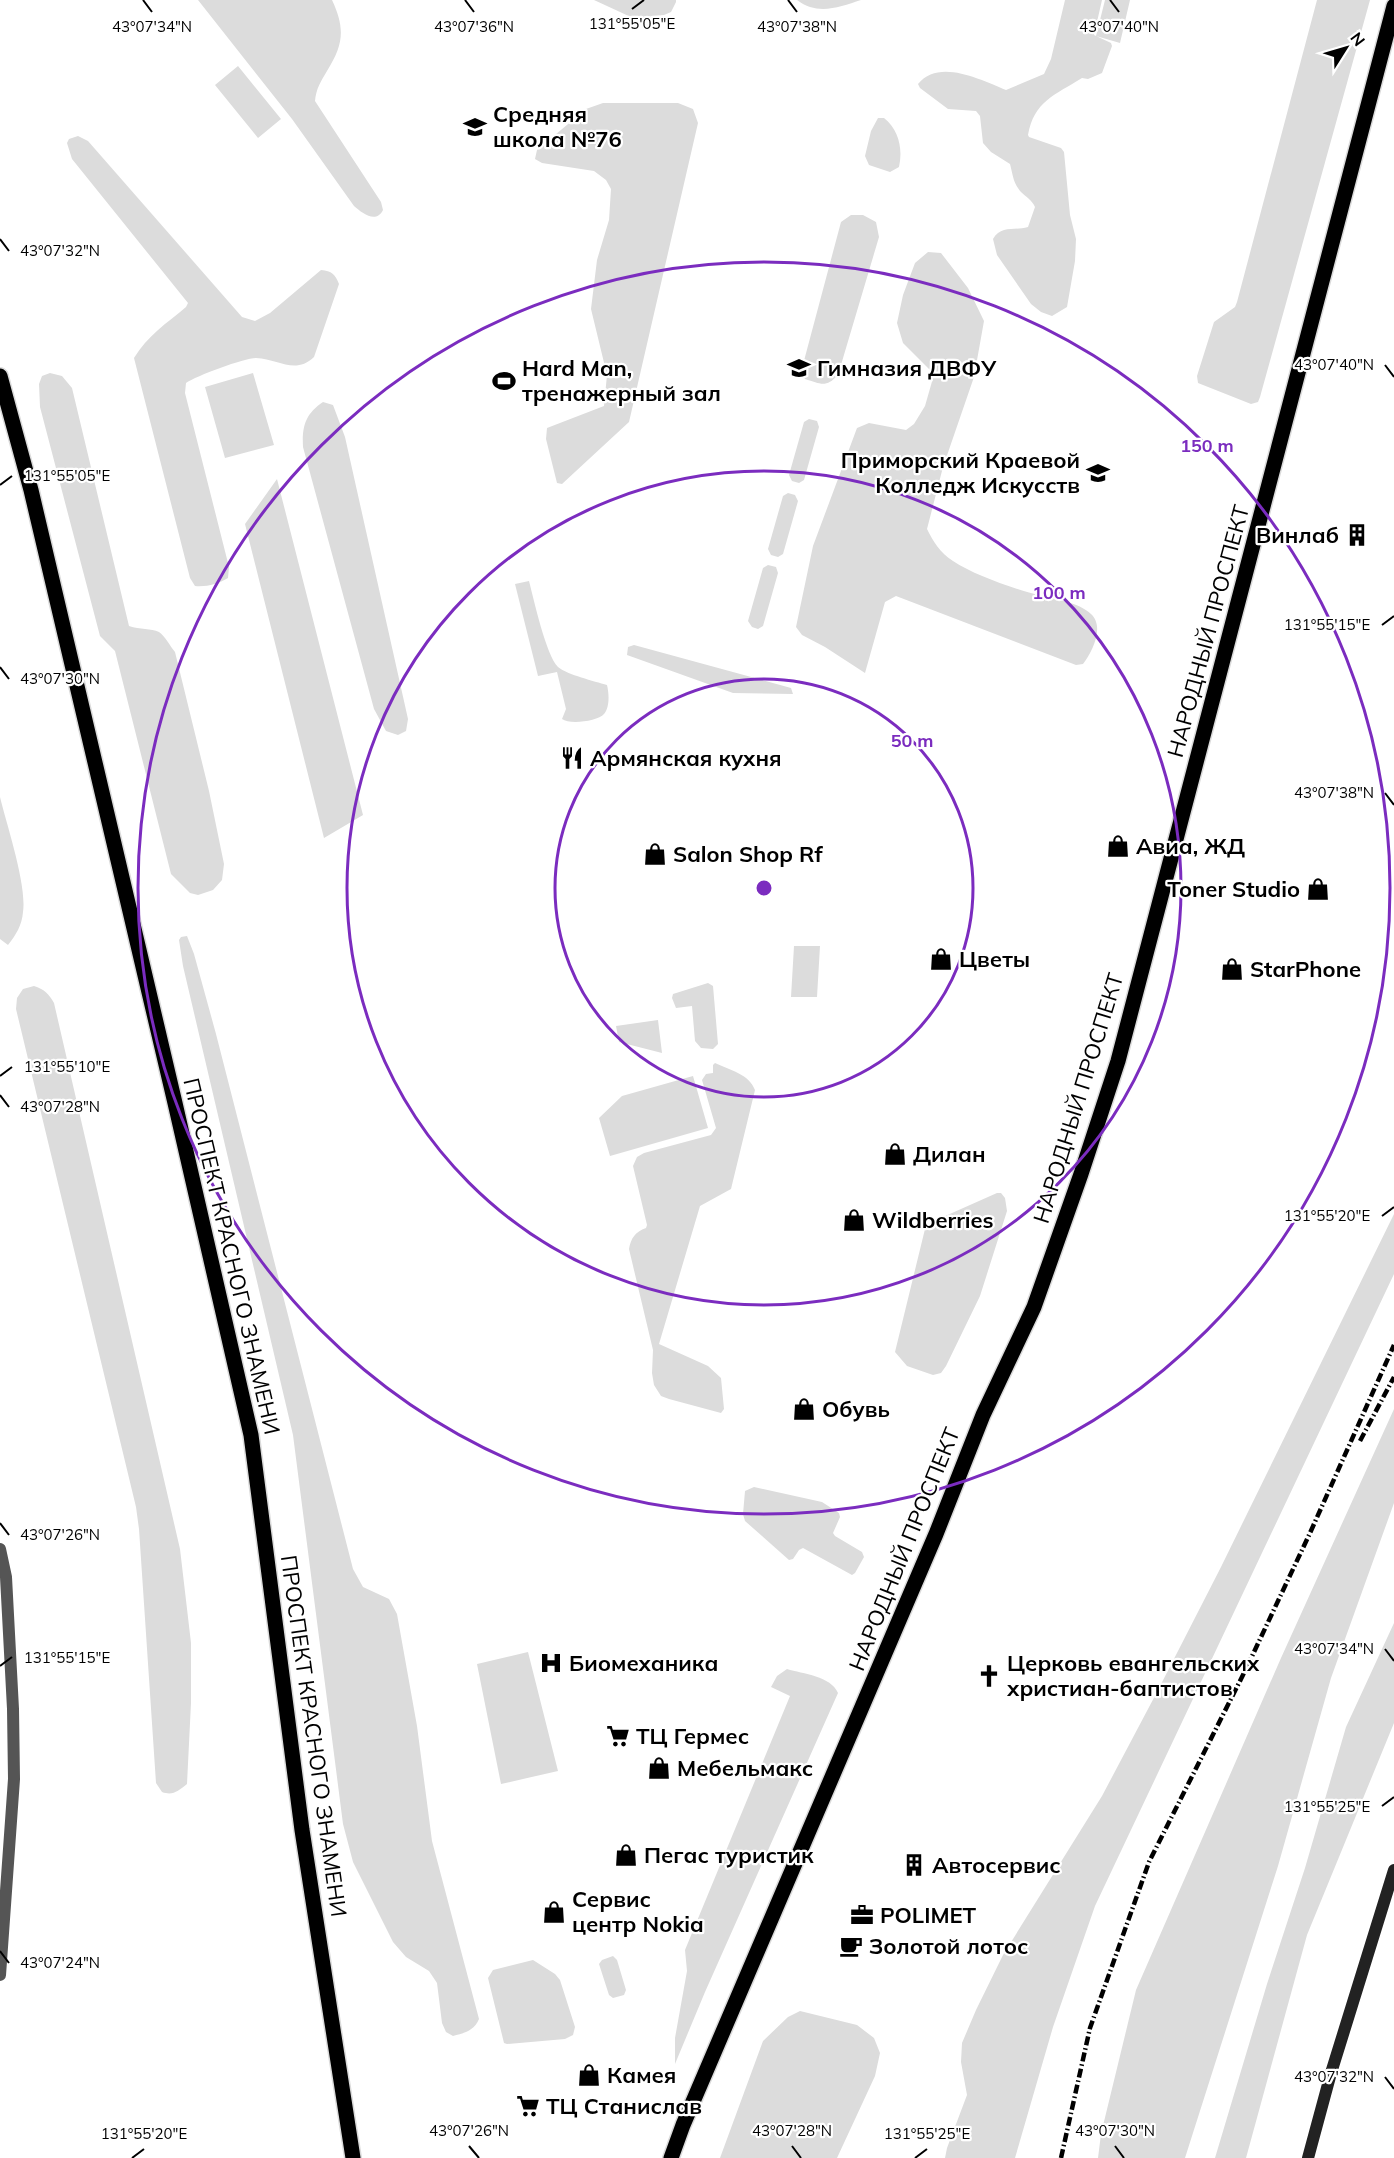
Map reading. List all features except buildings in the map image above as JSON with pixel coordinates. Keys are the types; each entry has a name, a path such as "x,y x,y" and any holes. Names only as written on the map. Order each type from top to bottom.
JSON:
{"main road":[{"name":"НАРОДНЫЙ ПРОСПЕКТ","path":"671,2158 683,2125 936,1534 983,1415 1034,1307 1081,1174 1118,1060 1394,6"},
{"name":"ПРОСПЕКТ КРАСНОГО ЗНАМЕНИ","path":"0,376 33,502 175,1103 250,1436 304,1849 353,2158"},
{"path":"1308,2158 1331,2073 1394,1870"}],"street":[{"path":"0,1549 6,1577 14,1779 0,1975"}],"shaded area":[{"path":"198,0 332,0 339,19 341,36 333,61 319,85 315,101 381,202 383,210 380,214 369,216 354,206 292,119"},
{"path":"594,0 676,0 676,2 671,12 664,15 633,18"},
{"path":"797,0 861,0 821,9 805,5"},
{"path":"1065,0 1102,0 1094,35 1111,43 1112,46 1102,73 1088,79 1082,78 1047,100 1035,114 1028,135 1061,148 1064,152 1070,215 1076,239 1075,261 1067,307 1052,316 1041,312 1031,304 997,255 993,239 1004,230 1028,227 1034,205 1016,185 1010,164 991,152 983,143 980,116 976,111 948,109 918,84 927,76 948,72 973,77 1006,90 1044,74 1051,59"},
{"path":"1105,0 1130,0 1120,43 1096,36"},
{"path":"1317,0 1370,0 1260,397 1258,402 1251,404 1198,383 1197,376 1214,322 1235,307 1237,302"},
{"path":"238,66 281,119 258,138 215,85"},
{"path":"603,103 678,103 693,109 698,123 629,422 562,484 557,483 546,439 547,428 604,406 607,375 591,309 597,260 609,220 611,189 606,180 594,171 542,163 535,159 537,150 586,109"},
{"path":"878,118 884,118 889,123 899,140 899,167 890,172 869,165 865,156 871,131"},
{"path":"78,136 88,141 242,317 255,321 270,313 321,270 333,274 339,284 314,357 307,362 300,365 287,365 264,359 250,359 220,368 186,383 185,393 229,567 228,578 216,583 195,586 190,578 134,358 151,336 188,303 72,159 67,143 69,139"},
{"path":"851,215 863,215 876,222 879,237 838,375 830,382 819,383 805,379 801,372 841,222"},
{"path":"928,252 941,253 968,288 984,321 974,377 943,467 927,529 941,551 962,566 1006,585 1073,604 1091,614 1097,626 1096,639 1083,664 1076,665 896,596 885,602 865,673 802,635 796,627 813,546 857,428 869,423 906,430 914,424 925,406 933,378 931,371 903,343 897,323 903,295 915,263"},
{"path":"50,373 62,376 72,388 129,626 159,632 175,652 209,791 224,864 222,880 213,890 198,895 190,893 171,874 115,651 100,636 40,407 39,384 42,376"},
{"path":"253,373 274,445 225,458 205,387"},
{"path":"323,402 333,405 345,437 408,719 406,731 398,735 386,731 374,709 303,447 303,433 308,416"},
{"path":"809,419 817,421 819,427 804,480 799,483 792,481 789,475 804,422"},
{"path":"277,479 363,815 324,838 245,524"},
{"path":"788,493 795,495 798,501 783,554 778,557 771,555 768,549 783,496"},
{"path":"768,565 776,567 778,573 763,626 758,629 752,627 748,621 763,568"},
{"path":"529,581 545,640 558,667 574,675 607,685 608,704 601,716 577,722 562,719 566,709 557,672 538,676 515,584"},
{"path":"634,645 791,688 793,694 733,693 627,655 628,647"},
{"path":"0,797 19,871 23,900 20,926 8,945 0,939"},
{"path":"187,936 216,1034 353,1569 363,1587 389,1599 397,1614 417,1726 432,1841 479,2019 471,2029 453,2036 446,2032 442,2023 437,1983 429,1971 406,1957 393,1942 353,1862 343,1824 293,1435 183,966 179,940"},
{"path":"794,946 820,946 817,997 791,997"},
{"path":"708,983 713,986 718,1044 713,1049 701,1048 695,1041 692,1006 676,1008 672,998 673,994"},
{"path":"34,986 46,992 54,1003 180,1549 191,1643 191,1703 187,1784 172,1793 162,1792 156,1783 136,1507 16,1009 17,998 23,989"},
{"path":"658,1020 662,1053 619,1042 616,1026"},
{"path":"715,1063 744,1076 755,1090 731,1189 700,1206 659,1344 708,1366 721,1378 724,1409 721,1413 661,1396 654,1385 653,1350 629,1249 634,1236 647,1225 633,1166 637,1157 644,1153 711,1135 716,1128 702,1080 706,1074 713,1073"},
{"path":"693,1076 708,1128 610,1156 599,1118 622,1096"},
{"path":"1001,1193 1005,1198 1007,1211 980,1296 946,1366 941,1373 933,1375 907,1366 895,1352 925,1229 934,1221"},
{"path":"1394,1214 1394,1274 1095,1906 1053,2027 1015,2158 945,2158 967,2095 961,2062 962,2043 976,2010 1003,1955 1102,1796 1157,1692 1221,1567"},
{"path":"1394,1409 1394,1503 1331,1678 1278,1866 1185,2158 1098,2158 1101,2134 1136,1990 1281,1658"},
{"path":"754,1487 822,1502 839,1513 840,1517 833,1533 862,1552 864,1557 855,1573 852,1575 803,1548 793,1559 789,1560 745,1521 743,1514 745,1491"},
{"path":"1394,1623 1394,1723 1307,1935 1246,2158 1215,2158 1346,1727"},
{"path":"528,1652 558,1771 501,1784 477,1664"},
{"path":"787,1669 823,1679 838,1693 675,2064 675,2038 687,1971 685,1950 790,1696 771,1687 777,1676"},
{"path":"613,1956 617,1960 626,1990 624,1995 613,1998 609,1995 599,1964 602,1960"},
{"path":"533,1960 555,1974 560,1980 575,2027 573,2035 565,2039 507,2044 504,2043 488,1978 493,1970"},
{"path":"800,2011 857,2025 874,2038 880,2053 875,2076 837,2158 720,2158 763,2041 788,2017"}],"railway":[{"path":"1061,2158 1090,2028 1149,1862 1246,1669 1394,1345"},
{"path":"1360,1441 1394,1377"}],"place":[{"name":"Средняя школа №76","path":"475,127"},
{"name":"Гимназия ДВФУ","path":"799,368"},
{"name":"Hard Man, тренажерный зал","path":"504,381"},
{"name":"Приморский Краевой Колледж Искусств","path":"1098,473"},
{"name":"Винлаб","path":"1357,535"},
{"name":"Армянская кухня","path":"572,758"},
{"name":"Авиа, ЖД","path":"1118,846"},
{"name":"Salon Shop Rf","path":"655,854"},
{"name":"Toner Studio","path":"1318,889"},
{"name":"Цветы","path":"941,959"},
{"name":"StarPhone","path":"1232,969"},
{"name":"Дилан","path":"895,1154"},
{"name":"Wildberries","path":"854,1220"},
{"name":"Обувь","path":"804,1409"},
{"name":"Биомеханика","path":"551,1663"},
{"name":"Церковь евангельских христиан-баптистов","path":"989,1676"},
{"name":"ТЦ Гермес","path":"618,1736"},
{"name":"Мебельмакс","path":"659,1768"},
{"name":"Пегас туристик","path":"626,1855"},
{"name":"Автосервис","path":"914,1865"},
{"name":"Сервис центр Nokia","path":"554,1912"},
{"name":"POLIMET","path":"862,1915"},
{"name":"Золотой лотос","path":"851,1946"},
{"name":"Камея","path":"589,2075"},
{"name":"ТЦ Станислав","path":"528,2106"}]}
